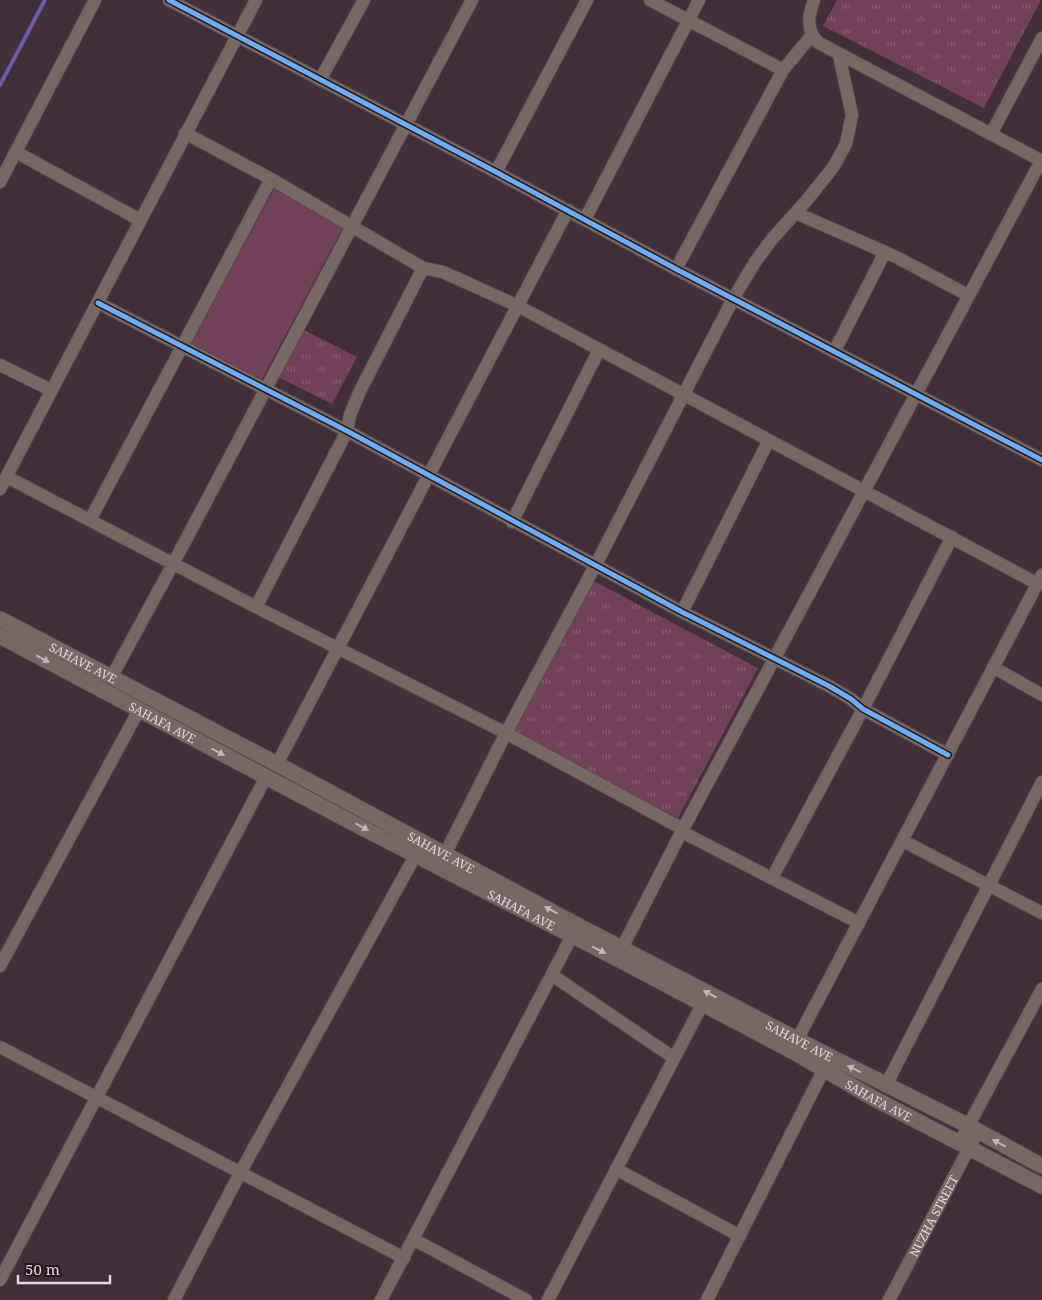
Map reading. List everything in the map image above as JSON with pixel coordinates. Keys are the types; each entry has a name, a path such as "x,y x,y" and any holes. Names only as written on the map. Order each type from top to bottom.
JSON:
{"main road":[{"name":"SAHAVE AVE","path":"0,619 277,764 419,849 622,948 797,1040 974,1129 1042,1166"},
{"name":"SAHAFA AVE","path":"0,636 266,777 419,849"},
{"name":"SAHAFA AVE","path":"442,860 572,936 824,1069 875,1099 1042,1186"}],"street":[{"path":"0,182 94,0"},
{"path":"169,0 585,219 676,269 1042,460"},
{"path":"0,489 256,0"},
{"path":"320,80 364,0"},
{"path":"110,678 173,564 472,0"},
{"path":"496,172 587,0"},
{"path":"650,0 783,70"},
{"path":"585,219 699,0"},
{"path":"622,948 682,830 968,295 1042,161 819,43 810,30 809,16 814,0"},
{"path":"676,269 783,70 812,35"},
{"path":"991,134 1042,38"},
{"path":"442,860 506,733 733,299 772,238 796,213 834,166 846,144 852,115 840,55"},
{"path":"185,133 271,180 423,268 443,272 518,306 952,537 1040,579 797,1040"},
{"path":"16,152 140,220"},
{"path":"90,520 271,180"},
{"path":"277,764 568,210"},
{"path":"796,213 885,252 968,295"},
{"path":"834,352 885,252"},
{"path":"256,607 347,431 350,415 360,390 423,268"},
{"path":"98,303 347,431 512,522 682,612 829,686 863,709 948,755"},
{"path":"512,522 599,350"},
{"path":"0,365 51,390"},
{"path":"682,612 769,440"},
{"path":"7,477 337,649 506,733 682,830 859,923"},
{"path":"772,878 863,709 952,537"},
{"path":"993,667 1042,695"},
{"path":"0,966 139,710"},
{"path":"0,1280 266,777"},
{"path":"886,1085 1042,782"},
{"path":"903,841 1042,913"},
{"path":"174,1300 240,1173 419,849"},
{"path":"381,1300 572,936"},
{"path":"552,975 674,1058"},
{"name":"NUZHA STREET","path":"889,1300 1042,989"},
{"path":"548,1300 702,1005"},
{"path":"0,1047 404,1258"},
{"path":"707,1300 824,1069"},
{"path":"616,1169 740,1236"},
{"path":"413,1239 526,1300"}],"green space":[{"path":"837,0 1041,0 984,108 823,26"},
{"path":"274,189 344,226 261,381 191,343"},
{"path":"302,329 357,357 332,404 278,377"},
{"path":"592,580 758,668 678,818 512,733"}],"waterway":[{"path":"0,85 45,0"}],"cycle path":[{"path":"169,0 676,269 1042,460"},
{"path":"98,303 347,431 682,612 829,686 851,699 863,709 948,755"}]}
